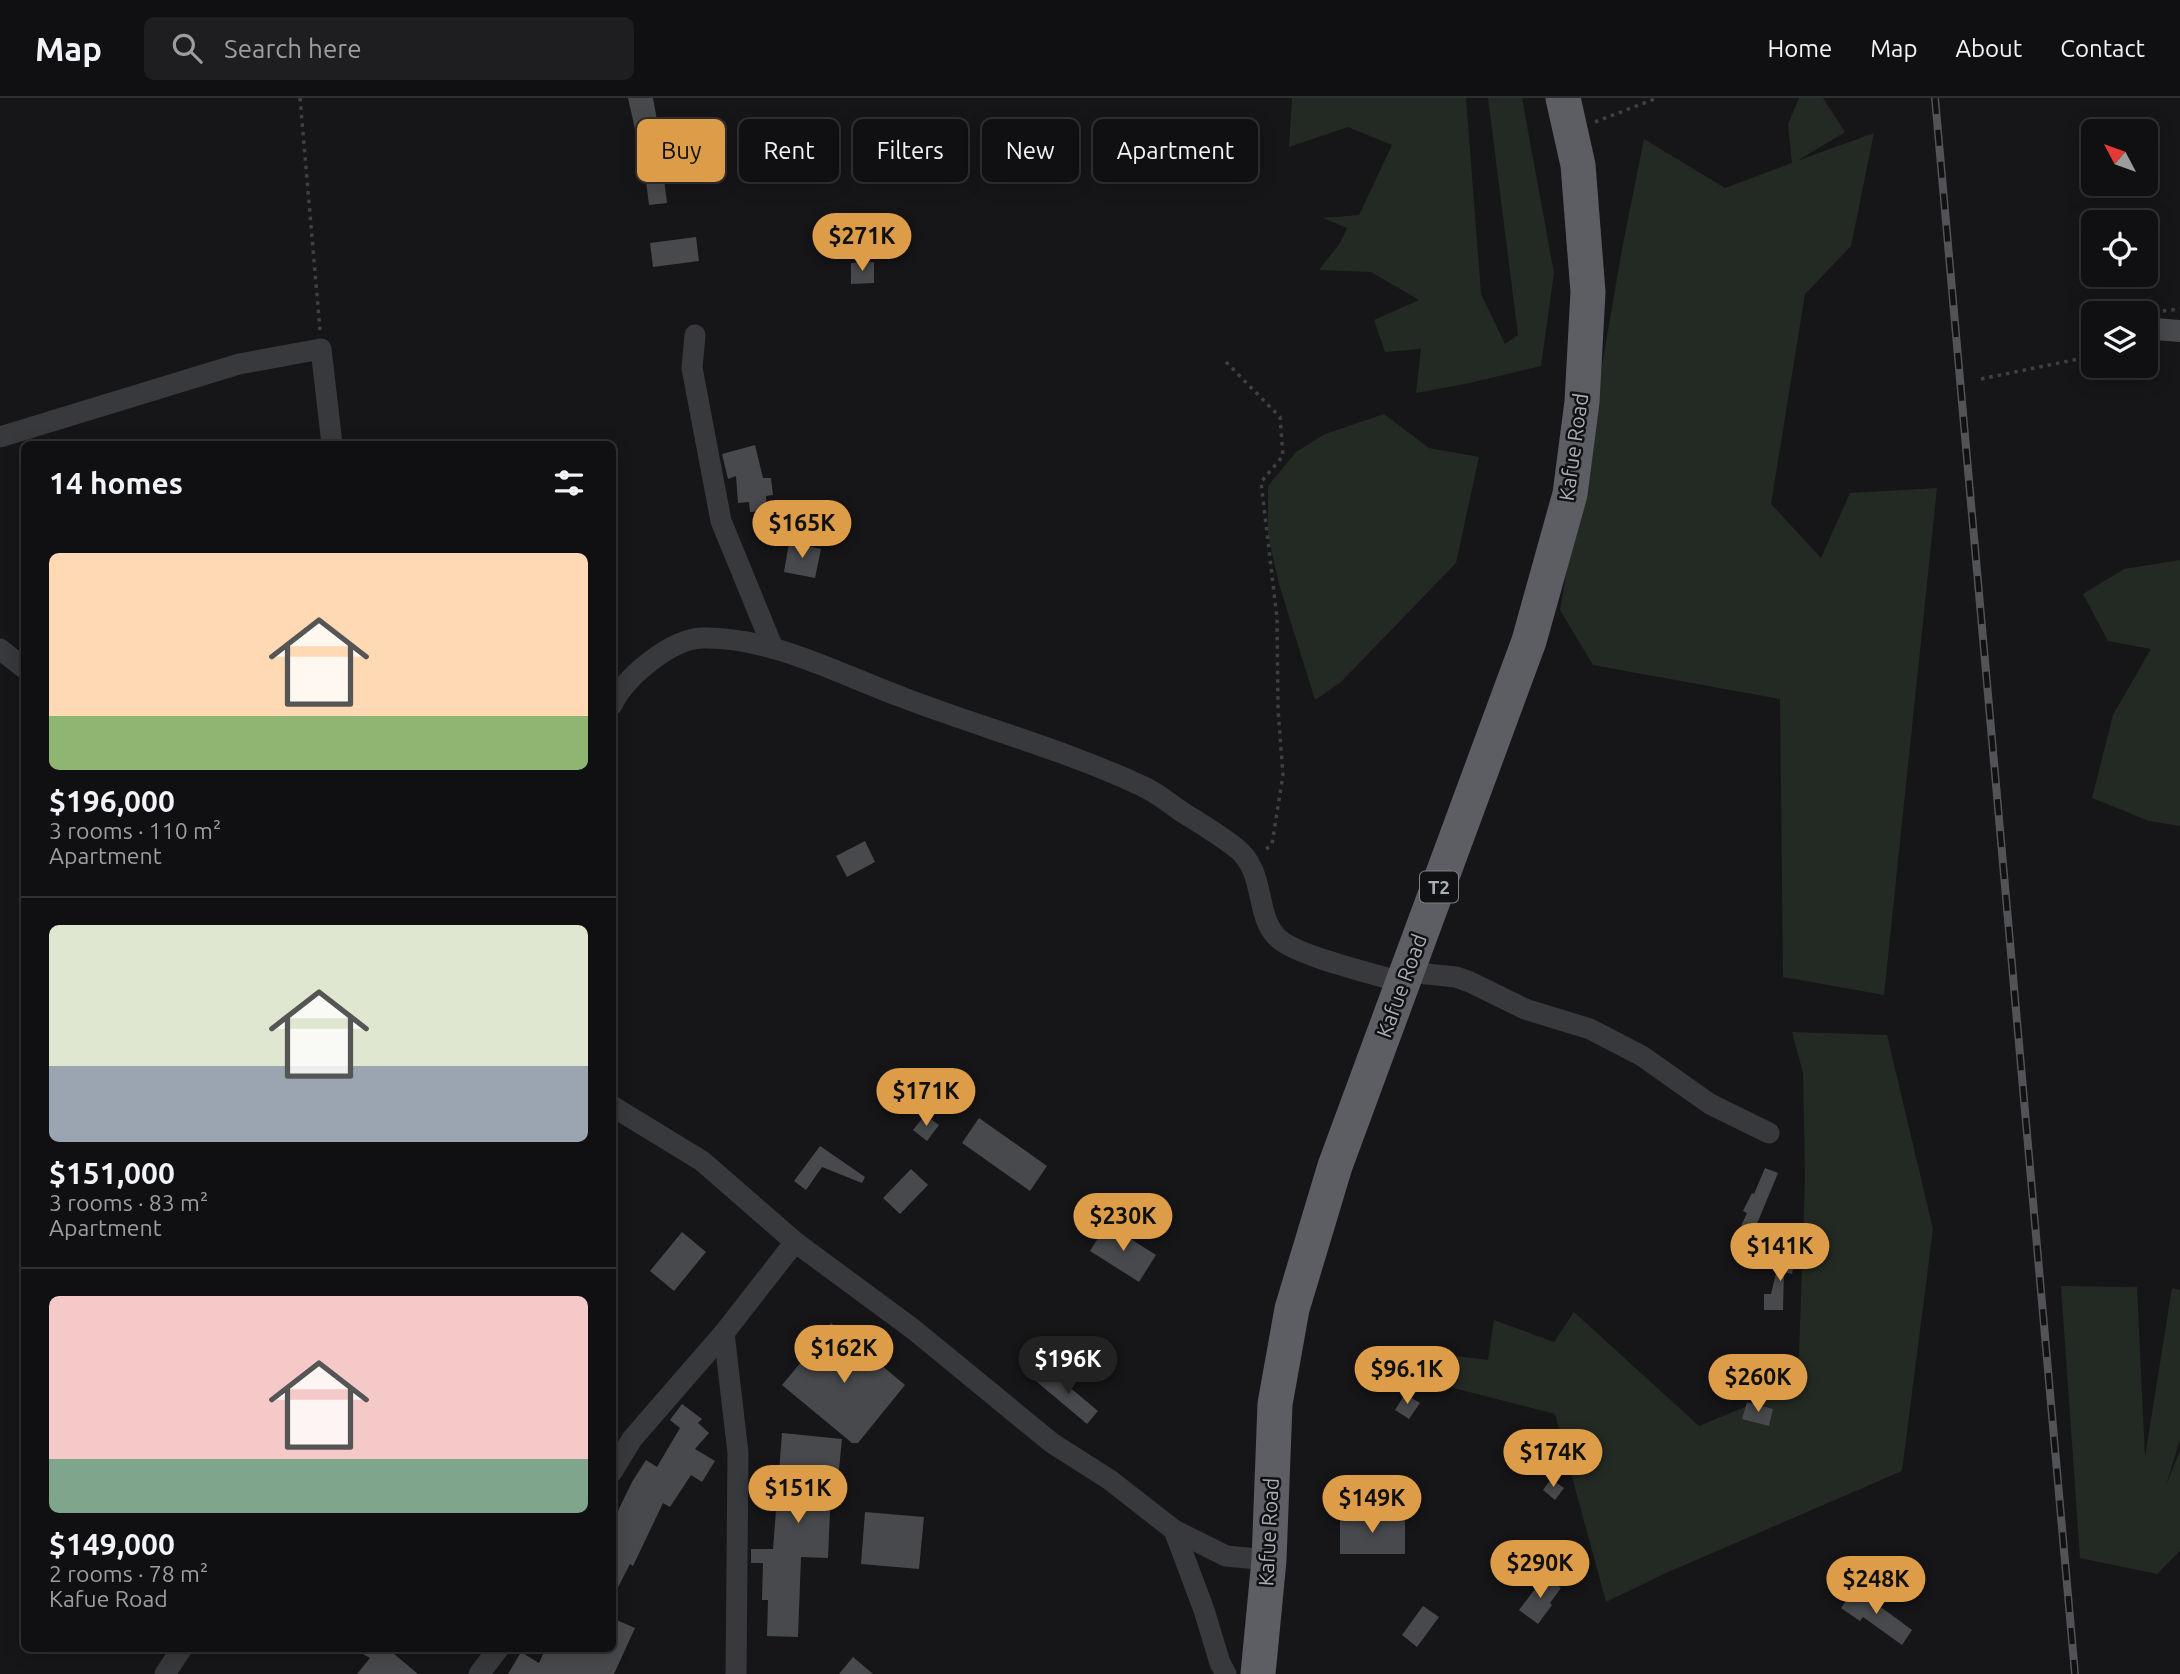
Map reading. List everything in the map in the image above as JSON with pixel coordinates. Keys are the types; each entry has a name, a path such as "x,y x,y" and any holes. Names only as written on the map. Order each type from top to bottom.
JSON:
{"highway":[{"name":"Kafue Road","path":"1258,1674 1269,1560 1275,1404 1292,1309 1335,1166 1529,641 1570,494 1582,402 1588,292 1578,165 1566,115"}],"street":[{"path":"695,335 692,368 721,521 773,648"},
{"path":"0,437 239,364 321,349 332,441"},
{"path":"616,700 636,673 669,649 699,638 739,639 773,648 906,699 1058,751 1145,787 1237,848 1251,863 1268,924 1280,940 1302,952 1406,977 1455,977 1470,982 1525,1009 1591,1029 1642,1056 1675,1082 1710,1104 1769,1133"},
{"path":"0,649 21,666"},
{"path":"616,1109 702,1161 795,1242 913,1329 1052,1443 1110,1480 1174,1530 1226,1556 1269,1560"},
{"path":"616,1465 632,1439 723,1333 795,1242"},
{"path":"723,1333 738,1453 736,1674"},
{"path":"1174,1530 1226,1674"},
{"path":"165,1674 179,1652"},
{"path":"479,1674 496,1652"}],"path":[{"path":"300,98 321,349"},
{"path":"1566,115 1657,98"},
{"path":"2158,312 2180,309"},
{"path":"1981,379 2081,358"},
{"path":"1226,362 1280,417 1283,456 1261,482 1277,618 1278,709 1283,775 1272,844 1251,863"}],"shaded area":[{"path":"1292,98 1466,98 1481,294 1505,344 1518,335 1488,98 1522,98 1554,273 1541,366 1416,393 1421,349 1385,352 1374,320 1419,300 1371,272 1319,270 1340,243 1347,228 1323,218 1359,215 1392,145 1348,127 1289,147"},
{"path":"1799,98 1823,98 1845,132 1797,161 1874,133 1851,246 1805,294 1771,504 1821,558 1850,493 1937,488 1884,995 1783,977 1780,699 1593,665 1560,610 1622,249 1644,139 1725,188 1792,163 1788,124"},
{"path":"1384,414 1429,448 1479,457 1456,563 1341,682 1315,700 1279,584 1268,535 1268,486 1296,452 1325,434"},
{"path":"2180,560 2180,826 2149,821 2092,798 2113,715 2151,649 2108,641 2083,594 2124,569"},
{"path":"1792,1032 1887,1035 1933,1229 1902,1471 1666,1573 1606,1602 1555,1414 1371,1367 1385,1347 1488,1360 1494,1320 1554,1342 1574,1312 1699,1426 1798,1385 1805,1177 1803,1073"},
{"path":"2061,1286 2137,1287 2145,1457 2172,1288 2180,1290 2180,1440 2166,1485 2180,1451 2180,1551 2157,1574 2080,1558"}],"building":[{"path":"628,98 653,98 657,119 637,119 637,138"},
{"path":"646,182 664,182 667,203 649,205"},
{"path":"696,237 699,261 653,267 650,243"},
{"path":"874,262 874,283 851,284 851,263"},
{"path":"2158,318 2180,320 2180,342 2158,340"},
{"path":"755,445 763,478 771,478 773,495 766,496 767,511 750,512 749,502 738,503 736,476 728,479 722,454"},
{"path":"789,543 821,549 815,578 784,572"},
{"path":"865,841 875,862 847,877 836,856"},
{"path":"925,1115 939,1125 927,1141 913,1130"},
{"path":"979,1118 1047,1166 1030,1191 962,1143"},
{"path":"820,1146 865,1177 862,1183 822,1167 806,1190 794,1181"},
{"path":"1765,1168 1778,1173 1754,1231 1741,1226 1747,1213 1743,1211"},
{"path":"911,1169 928,1185 900,1214 883,1198"},
{"path":"1107,1224 1156,1255 1139,1282 1090,1251"},
{"path":"682,1232 706,1252 674,1291 650,1271"},
{"path":"1781,1252 1796,1255 1792,1274 1784,1272 1783,1310 1764,1310 1764,1294 1771,1294"},
{"path":"831,1323 905,1385 858,1443 852,1443 782,1385"},
{"path":"1048,1369 1098,1411 1087,1424 1037,1382"},
{"path":"1405,1394 1420,1403 1409,1419 1395,1410"},
{"path":"1747,1402 1773,1409 1769,1426 1742,1419"},
{"path":"682,1404 702,1419 698,1423 709,1433 695,1449 715,1461 702,1482 691,1475 670,1507 663,1503 633,1566 630,1564 616,1591 616,1515 646,1460 657,1467 680,1428 670,1420"},
{"path":"782,1433 842,1439 837,1489 831,1489 828,1558 801,1557 798,1637 767,1636 768,1600 762,1600 763,1563 751,1563 751,1549 773,1549"},
{"path":"1551,1479 1564,1488 1555,1500 1543,1490"},
{"path":"865,1512 924,1517 919,1569 861,1564"},
{"path":"1340,1516 1405,1517 1405,1554 1340,1554"},
{"path":"1544,1577 1561,1588 1538,1624 1519,1610"},
{"path":"1855,1588 1912,1630 1902,1645 1863,1617 1860,1621 1841,1608"},
{"path":"1423,1606 1439,1617 1417,1647 1402,1635"},
{"path":"616,1620 635,1628 614,1674 508,1674 521,1652 539,1663 544,1652 616,1652"},
{"path":"359,1652 392,1652 418,1674 357,1674 370,1658"},
{"path":"853,1657 873,1674 839,1674"}],"railway":[{"path":"1935,98 2075,1674"}]}
